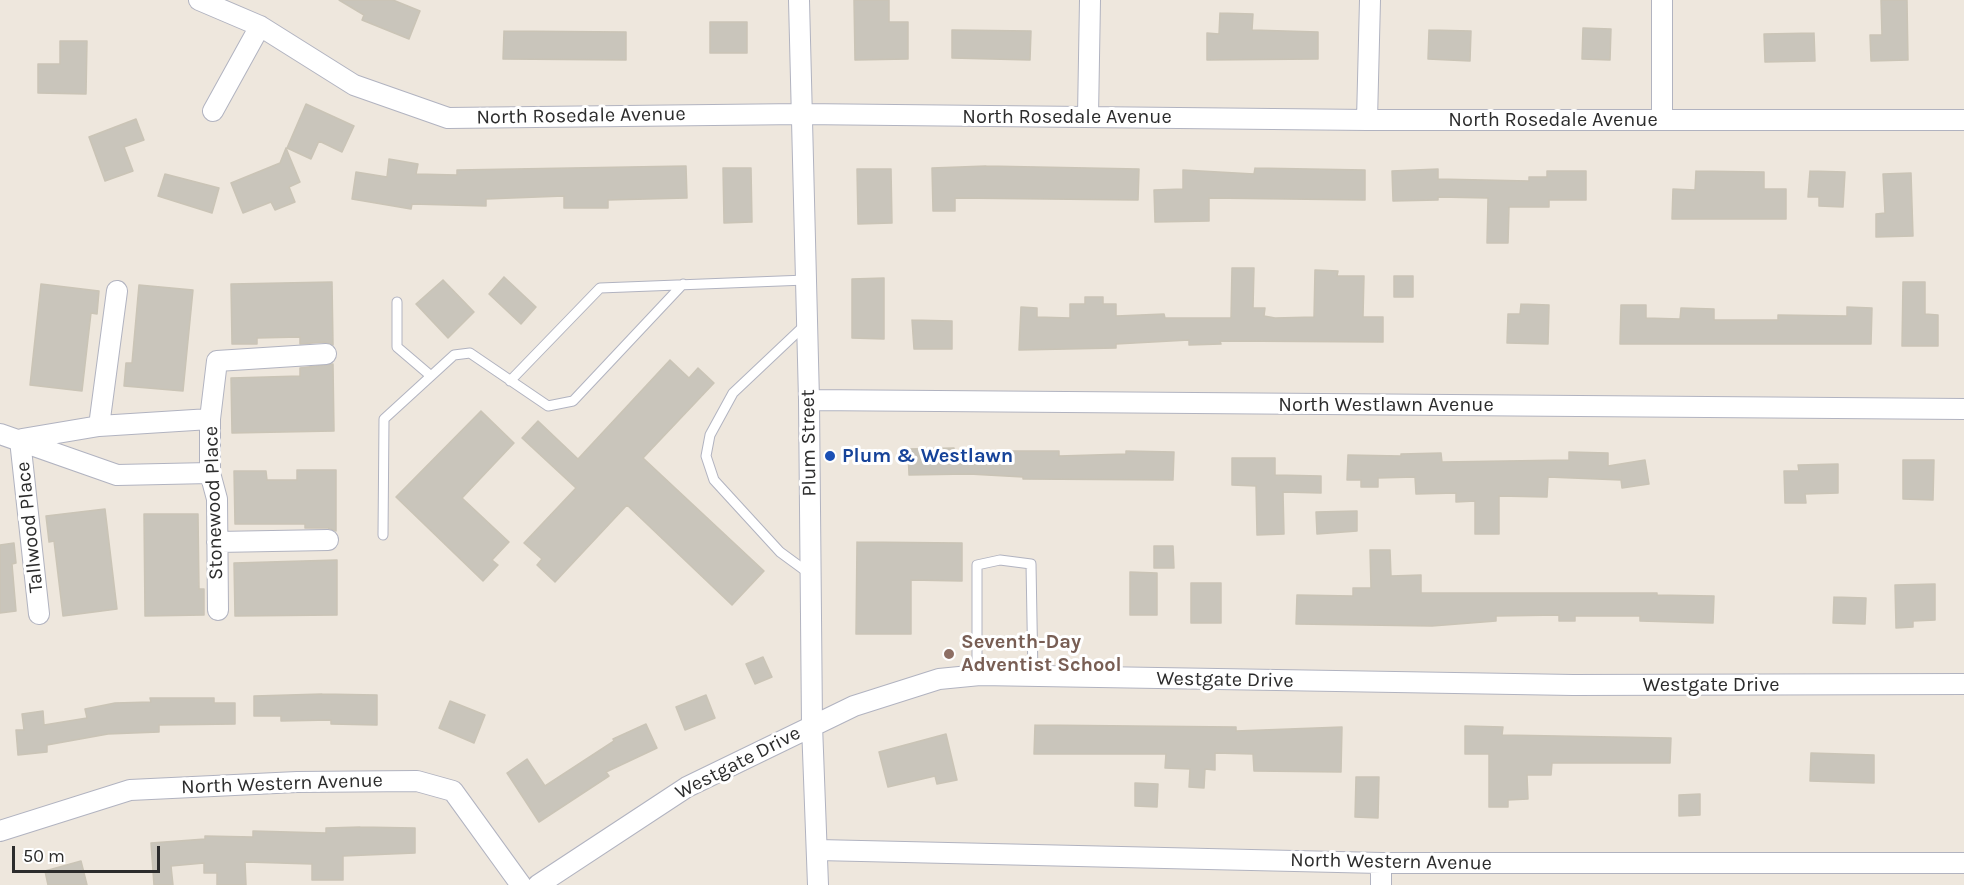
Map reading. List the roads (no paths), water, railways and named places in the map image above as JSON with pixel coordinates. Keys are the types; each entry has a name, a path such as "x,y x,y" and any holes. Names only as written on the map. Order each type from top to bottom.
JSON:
{"street":[{"name":"North Rosedale Avenue","path":"199,0 260,26 354,85 448,118 801,114 1367,120 1964,120"},
{"name":"Plum Street","path":"799,0 809,400 812,725 818,885"},
{"path":"1088,116 1090,0"},
{"path":"1367,120 1370,0"},
{"path":"1662,0 1662,120"},
{"path":"213,111 260,26"},
{"path":"99,426 117,291"},
{"name":"Stonewood Place","path":"218,610 217,499 210,473 210,419 217,361 326,354"},
{"name":"North Westlawn Avenue","path":"809,400 1964,409"},
{"path":"0,441 20,440 99,426 210,419"},
{"path":"0,434 117,475 210,473"},
{"name":"Tallwood Place","path":"20,440 39,614"},
{"path":"217,542 328,540"},
{"name":"Westgate Drive","path":"538,885 687,787 812,725 894,692 939,679 976,676 1033,676 1573,686 1964,684"},
{"name":"North Western Avenue","path":"0,831 130,790 297,782 417,781 453,791 521,885"},
{"name":"North Western Avenue","path":"818,850 1381,863 1964,863"},
{"path":"1381,863 1381,885"}],"lane":[{"path":"510,381 600,288 806,280"},
{"path":"383,535 384,419 454,356 470,352 548,406 573,401 683,284"},
{"path":"397,302 397,347 431,376"},
{"path":"807,324 733,393 710,435 706,456 714,480 780,552 811,574"},
{"path":"976,676 977,565 1000,560 1031,564 1033,676"}],"place":[{"name":"Plum & Westlawn","path":"830,456"},
{"name":"Seventh-Day Adventist School","path":"949,654"}]}
